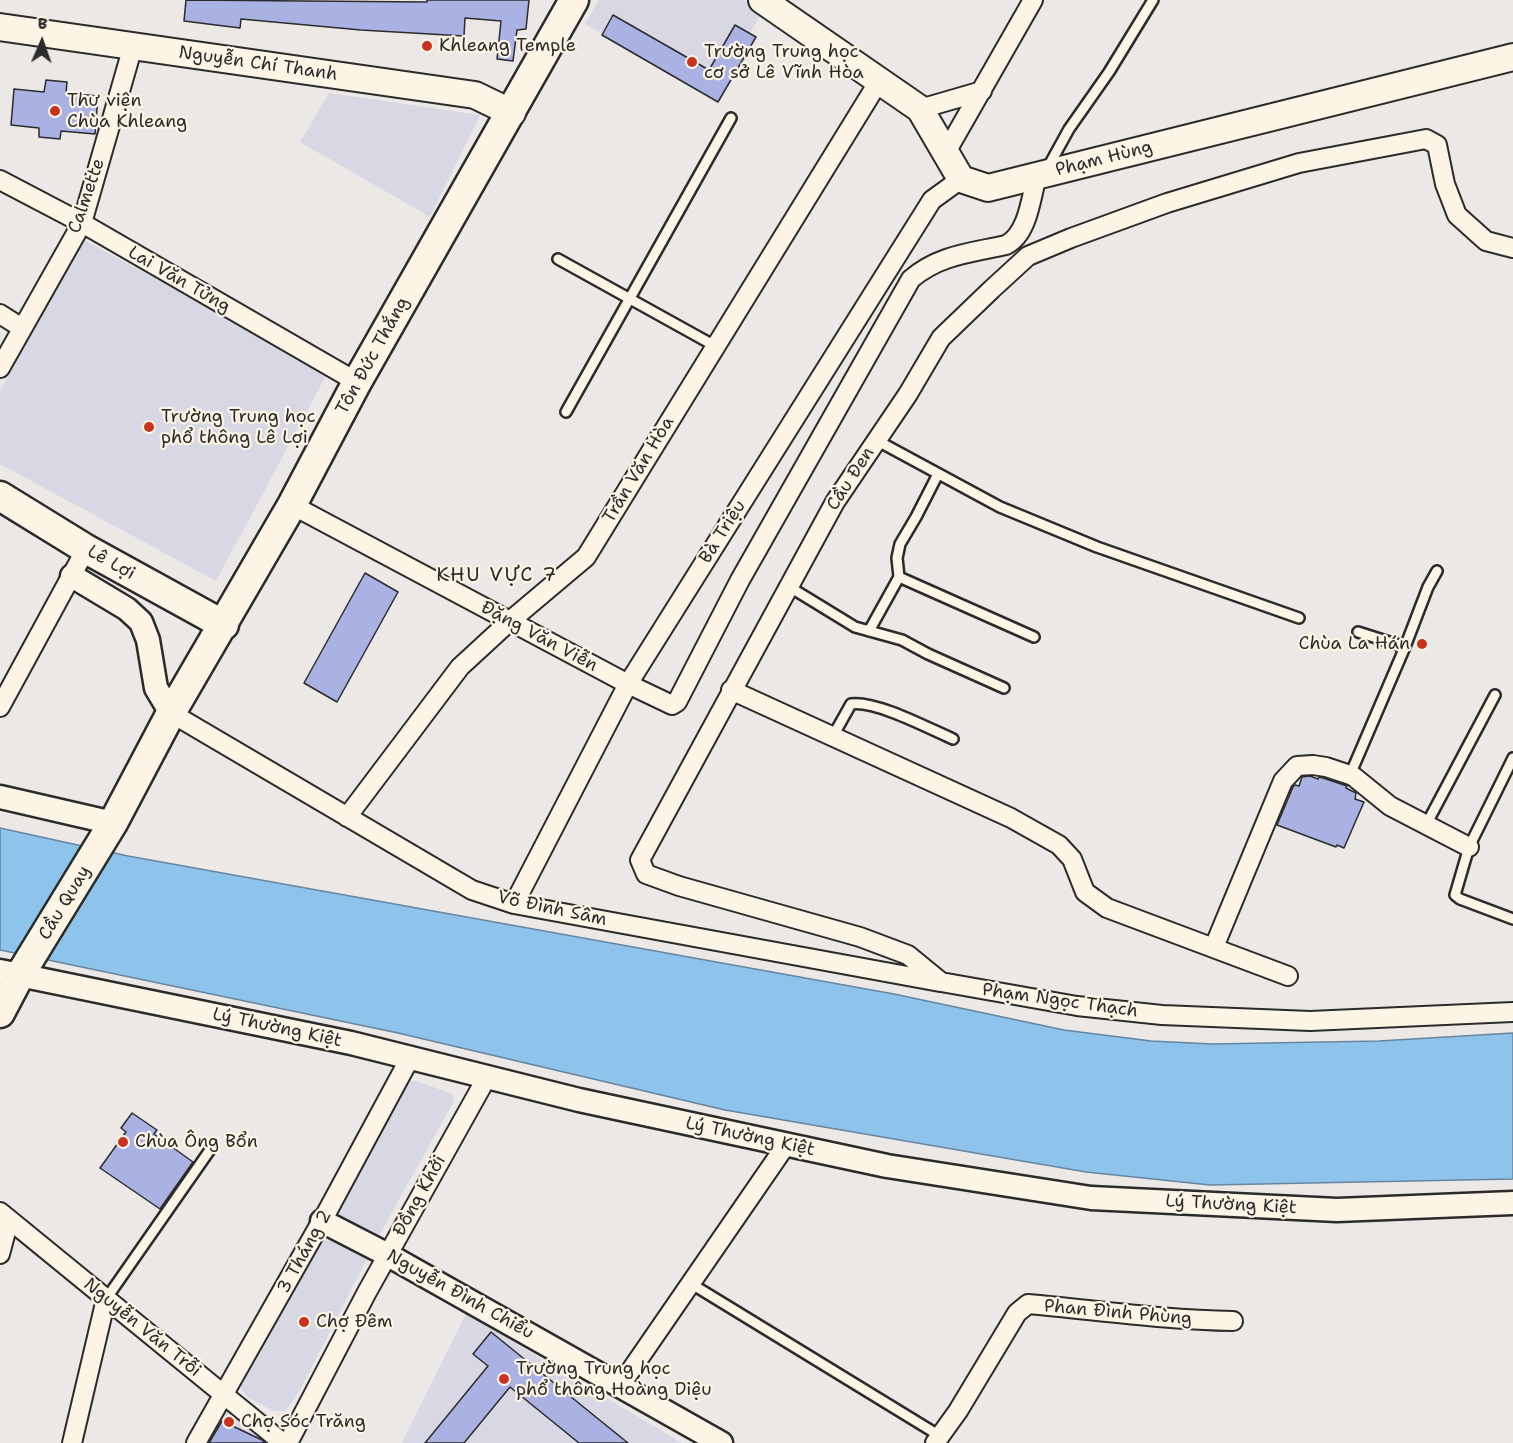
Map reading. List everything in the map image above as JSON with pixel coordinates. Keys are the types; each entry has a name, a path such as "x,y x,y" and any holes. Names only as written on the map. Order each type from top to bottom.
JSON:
{"main road":[{"name":"Tôn Đức Thắng","path":"109,831 171,713 292,505 357,382 512,113 574,0"},
{"path":"762,0 920,109 961,179"},
{"name":"Nguyễn Chí Thanh","path":"0,27 475,95 512,113"},
{"name":"Phạm Hùng","path":"961,179 988,188 1513,57"},
{"name":"Lê Lợi","path":"0,496 86,549 224,625"},
{"name":"Cầu Quay","path":"0,1013 16,971 109,831"}],"street":[{"path":"945,154 1033,0"},
{"name":"Calmette","path":"0,368 82,223 133,46"},
{"name":"Trần Văn Hòa","path":"347,817 460,667 586,557 879,81"},
{"path":"920,109 982,91"},
{"name":"Cầu Đen","path":"640,860 835,502 908,394 941,338 1028,256 1167,203 1299,163 1426,139 1437,145 1445,184 1457,215 1485,241 1513,248"},
{"name":"Đặng Văn Viễn","path":"292,505 628,684 672,705 677,702 740,579 910,279 925,267 942,259 1006,245 1014,241 1022,230 1041,174"},
{"name":"Bà Triệu","path":"514,904 628,684 932,200 961,179"},
{"name":"Lai Văn Tửng","path":"0,180 82,223 357,382"},
{"path":"0,314 22,328"},
{"path":"0,707 86,549"},
{"path":"72,576 127,609 141,622 148,640 156,688 171,713"},
{"path":"731,690 1011,818 1059,845 1072,859 1085,892 1107,908 1288,976"},
{"name":"Võ Đình Sâm","path":"171,713 472,890 514,904 941,982"},
{"path":"1214,947 1283,781 1297,766 1326,767 1350,775 1390,806 1469,847"},
{"path":"0,797 109,831"},
{"name":"Phạm Ngọc Thạch","path":"640,860 646,874 657,878 860,937 908,955 941,982 1077,1006 1162,1015 1310,1021 1513,1012"},
{"name":"Lý Thường Kiệt","path":"16,971 351,1043 579,1100 887,1166 1091,1198 1337,1210 1513,1203"},
{"name":"3 Tháng 2","path":"196,1443 322,1221 410,1058"},
{"name":"Đồng Khởi","path":"288,1443 388,1254 487,1077"},
{"path":"620,1386 786,1144"},
{"path":"0,1254 4,1216"},
{"name":"Nguyễn Văn Trỗi","path":"4,1216 283,1443"},
{"name":"Nguyễn Đình Chiểu","path":"322,1221 388,1254 721,1443"},
{"path":"72,1443 106,1299"},
{"name":"Phan Đình Phùng","path":"938,1439 958,1411 1017,1313 1028,1304 1093,1309 1150,1318 1233,1321"}],"lane":[{"path":"1041,174 1109,72 1153,0"},
{"path":"566,412 731,118"},
{"path":"558,259 715,346"},
{"path":"876,440 1000,507 1097,547 1299,618"},
{"path":"869,630 899,577 897,558 900,544 938,474"},
{"path":"1350,775 1428,587 1437,571"},
{"path":"899,577 1034,637"},
{"path":"788,586 855,627 902,640 1004,688"},
{"path":"1358,632 1405,647"},
{"path":"1426,825 1495,695"},
{"path":"833,736 851,704 856,703 872,705 952,739"},
{"path":"1513,758 1469,847 1455,895 1513,919"},
{"path":"106,1299 212,1147"},
{"path":"690,1283 938,1439"}],"shaded area":[{"name":"Trường Trung học cơ sở Lê Vĩnh Hòa","path":"599,0 744,0 762,12 713,100 585,24"},
{"path":"329,93 480,115 430,217 300,142"},
{"name":"Trường Trung học phổ thông Lê Lợi","path":"84,240 328,372 216,581 0,464 0,391"},
{"path":"407,1080 453,1094 454,1101 377,1239 335,1216"},
{"name":"Chợ Đêm","path":"324,1240 333,1241 367,1259 300,1390 285,1411 273,1411 247,1397 239,1385 315,1245"},
{"name":"Trường Trung học phổ thông Hoàng Diệu","path":"466,1314 682,1443 402,1443"},
{"name":"Chợ Sóc Trăng","path":"222,1401 275,1443 198,1443"}],"water":[{"path":"0,828 128,856 894,994 1064,1030 1151,1041 1212,1044 1379,1041 1513,1033 1513,1179 1210,1185 1086,1172 725,1110 398,1033 0,950"}],"building":[{"path":"186,0 427,2 427,0 529,0 526,29 517,30 513,61 497,59 501,21 465,18 464,36 361,30 241,19 240,28 184,21"},
{"path":"613,15 709,70 735,25 756,37 718,102 602,35"},
{"name":"Thư viện Chùa Khleang","path":"46,80 67,82 66,93 98,96 95,134 61,131 60,139 39,137 39,128 11,125 14,89 44,92"},
{"path":"365,573 398,592 337,702 304,683"},
{"path":"1310,776 1347,786 1346,788 1356,793 1355,799 1364,802 1344,848 1277,825 1293,787 1299,786 1302,777"},
{"path":"132,1113 157,1130 154,1134 193,1162 160,1209 100,1168 126,1132 121,1128"},
{"path":"491,1332 628,1443 579,1443 510,1387 464,1443 425,1443 488,1366 473,1354"},
{"path":"222,1421 262,1440 265,1443 209,1443"}],"place":[{"name":"Khleang Temple","path":"427,46"},
{"name":"Trường Trung học cơ sở Lê Vĩnh Hòa","path":"692,62"},
{"name":"Thư viện Chùa Khleang","path":"55,111"},
{"name":"Trường Trung học phổ thông Lê Lợi","path":"149,427"},
{"name":"Chùa La Hán","path":"1422,644"},
{"name":"Chùa Ông Bổn","path":"123,1142"},
{"name":"Chợ Đêm","path":"304,1322"},
{"name":"Trường Trung học phổ thông Hoàng Diệu","path":"504,1379"},
{"name":"Chợ Sóc Trăng","path":"229,1422"}],"district":[{"name":"KHU VỰC 7","path":"497,576"}]}
